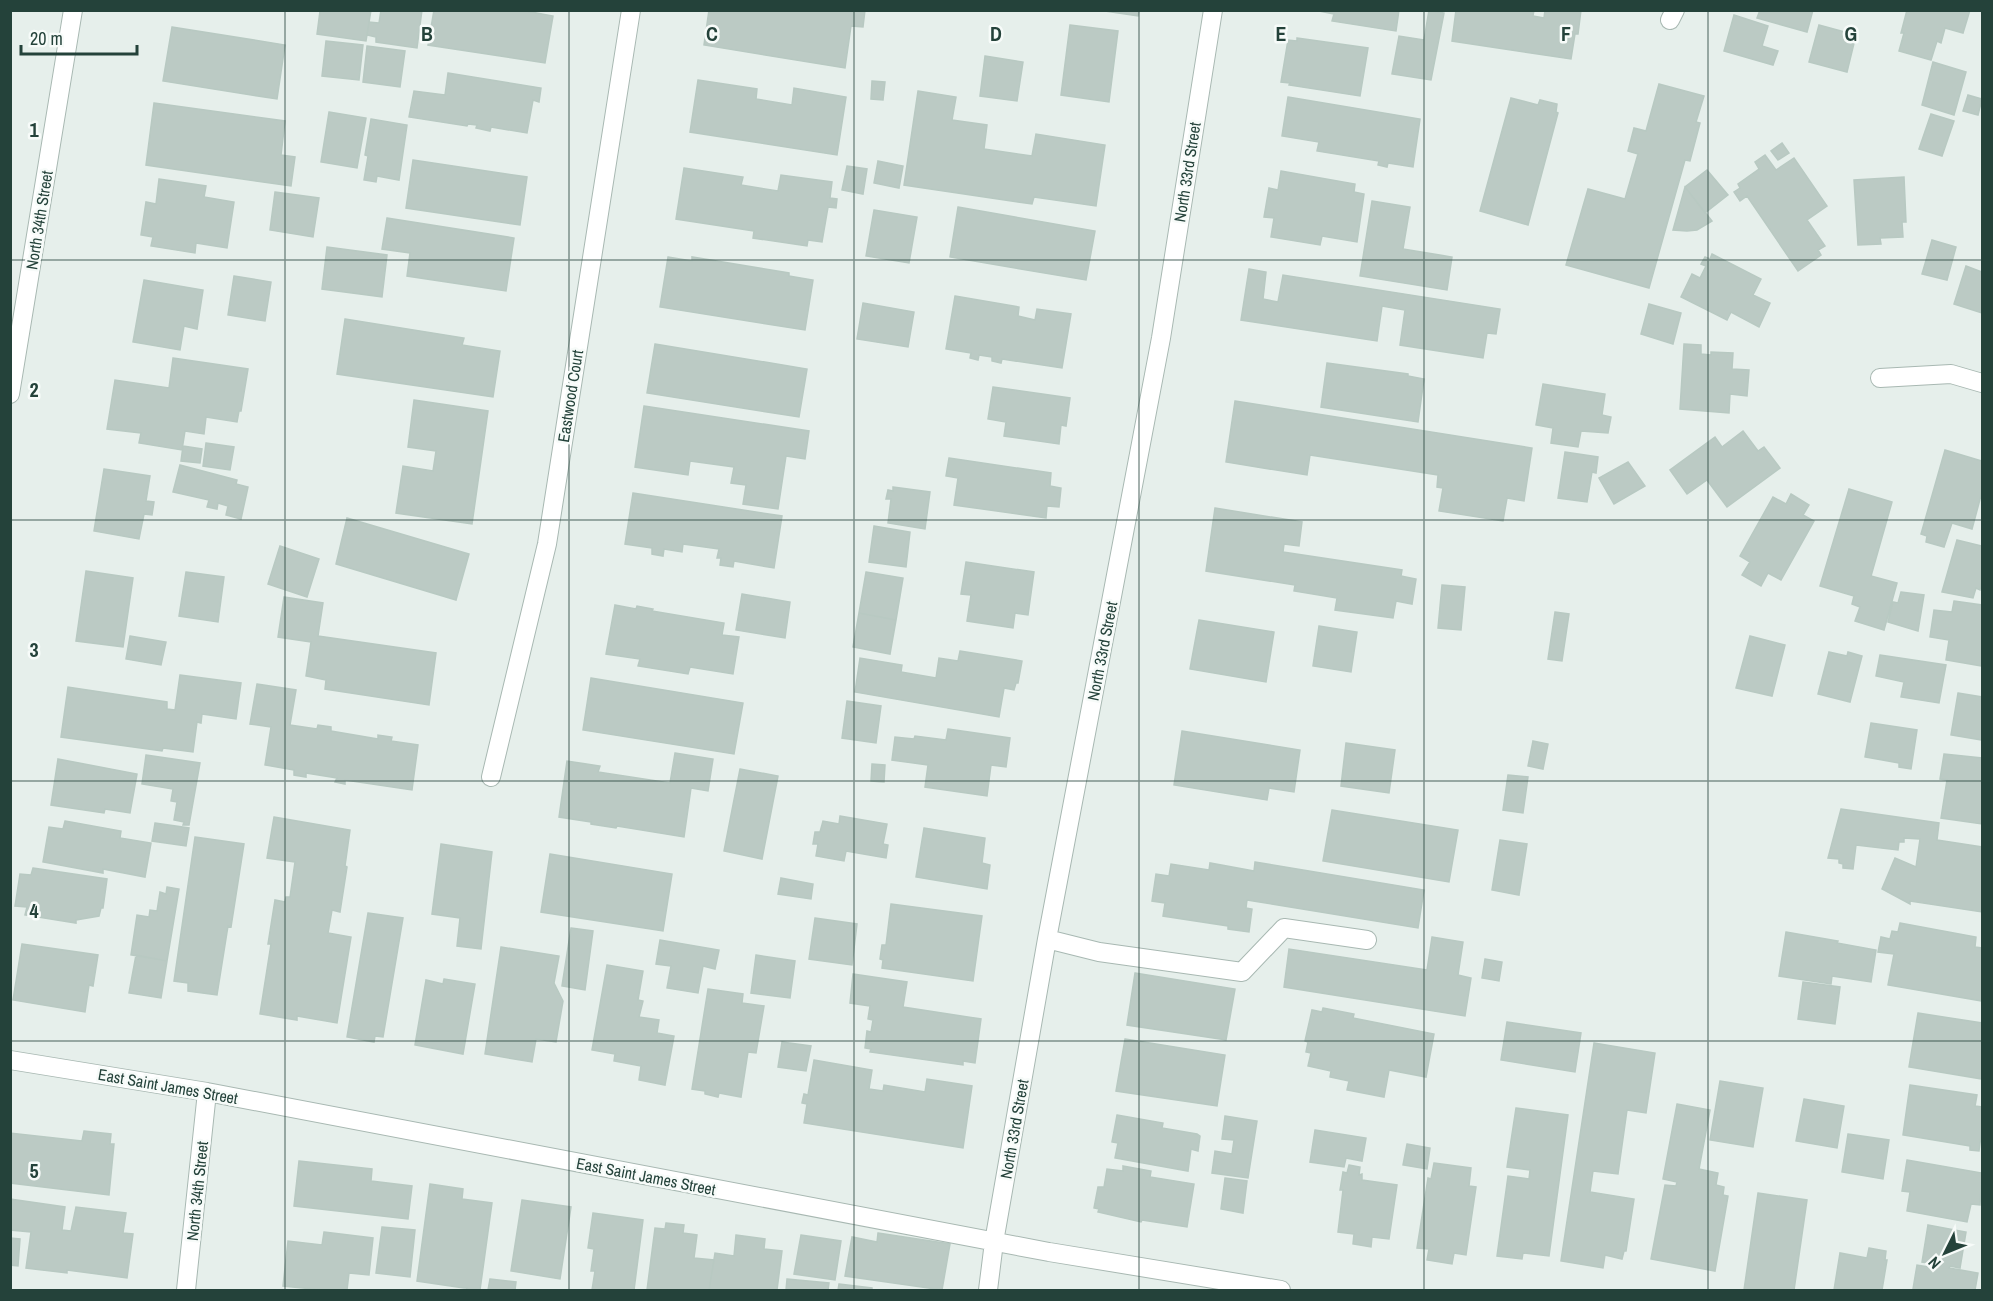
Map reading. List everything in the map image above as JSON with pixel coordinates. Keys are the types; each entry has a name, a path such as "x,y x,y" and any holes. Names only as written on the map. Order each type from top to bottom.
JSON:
{"street":[{"name":"North 34th Street","path":"10,394 73,10"},
{"name":"Eastwood Court","path":"490,777 547,544 631,10"},
{"name":"North 33rd Street","path":"988,1290 994,1242 1047,939 1161,338 1213,10"},
{"path":"1880,378 1951,374 1983,383"},
{"path":"1047,939 1099,952 1242,972 1284,928 1367,940"},
{"name":"East Saint James Street","path":"10,1060 207,1092 994,1242 1281,1290"},
{"name":"North 34th Street","path":"186,1290 207,1092"}],"building":[{"path":"317,10 371,10 366,41 317,34 320,11"},
{"path":"381,10 422,10 417,48 376,42 376,37 367,35 369,22 379,23"},
{"path":"434,10 521,10 553,16 545,63 428,45"},
{"path":"709,10 865,10 863,27 851,26 845,68 704,45"},
{"path":"1098,10 1139,10 1138,16"},
{"path":"1314,10 1399,10 1396,31 1332,21 1334,14"},
{"path":"1429,10 1444,13 1431,80 1392,74 1399,36 1424,40"},
{"path":"1456,10 1534,10 1533,16 1544,18 1545,10 1581,10 1578,34 1575,34 1571,59 1452,41"},
{"path":"1760,10 1813,10 1807,32 1757,18"},
{"path":"1907,10 1970,10 1963,33 1945,28 1941,43 1937,41 1931,60 1899,51"},
{"path":"1734,15 1768,26 1762,46 1778,51 1773,65 1724,51"},
{"path":"1070,25 1118,31 1109,102 1061,95"},
{"path":"1819,25 1856,35 1847,72 1809,62"},
{"path":"172,27 285,45 277,99 163,81"},
{"path":"1297,38 1368,48 1360,96 1281,82 1288,40 1297,41"},
{"path":"326,41 363,45 359,80 322,76"},
{"path":"367,46 405,51 400,87 363,82"},
{"path":"985,56 1023,62 1017,101 980,96"},
{"path":"1933,62 1966,72 1954,115 1922,105"},
{"path":"448,73 541,88 539,102 533,100 527,133 491,127 490,131 476,128 477,125 468,124 467,126 409,117 414,91 445,95"},
{"path":"698,80 757,89 756,99 792,105 794,88 846,97 837,155 690,132"},
{"path":"872,81 885,82 883,100 871,99"},
{"path":"1659,84 1704,96 1696,122 1700,123 1690,161 1685,160 1649,288 1566,265 1588,189 1625,199 1638,154 1628,151 1634,128 1646,131"},
{"path":"918,91 956,97 952,120 987,125 984,149 1032,156 1036,134 1105,145 1096,206 1034,197 1032,204 904,185"},
{"path":"1968,95 1982,99 1978,115 1963,111"},
{"path":"1288,97 1420,119 1413,167 1388,163 1387,167 1378,165 1379,161 1317,151 1319,142 1282,136"},
{"path":"1511,98 1538,105 1540,100 1557,104 1556,112 1558,113 1528,225 1480,211"},
{"path":"154,103 285,121 281,155 295,157 291,186 146,165"},
{"path":"329,112 366,118 357,168 321,162"},
{"path":"1931,114 1954,121 1942,156 1919,149"},
{"path":"371,119 407,125 399,180 377,176 376,182 364,180 368,156 365,155"},
{"path":"1782,143 1789,153 1778,160 1771,151"},
{"path":"1765,155 1776,170 1794,158 1827,206 1807,220 1825,246 1818,250 1821,255 1798,271 1747,196 1740,201 1734,192 1740,188 1738,184 1759,169 1755,162"},
{"path":"413,160 527,177 520,225 406,208"},
{"path":"878,161 903,166 899,188 874,183"},
{"path":"847,166 867,169 863,194 842,190"},
{"path":"684,168 743,177 741,185 778,191 781,175 832,182 830,198 837,199 836,208 828,207 822,242 808,240 807,246 753,238 754,231 676,219"},
{"path":"1707,170 1728,195 1705,213 1685,187"},
{"path":"1281,171 1355,184 1354,192 1364,194 1357,242 1322,236 1320,245 1271,237 1274,218 1264,217 1269,188 1278,190"},
{"path":"1904,177 1906,222 1902,222 1903,237 1880,238 1881,244 1858,245 1854,180"},
{"path":"159,179 206,186 204,197 234,202 227,248 196,243 195,253 151,246 153,237 141,235 146,202 156,204"},
{"path":"1685,187 1712,221 1697,230 1673,230"},
{"path":"275,192 319,198 313,237 270,230"},
{"path":"1372,201 1410,207 1403,249 1452,257 1447,290 1360,276"},
{"path":"958,207 1095,231 1086,280 950,257"},
{"path":"874,210 917,217 909,263 866,256"},
{"path":"387,218 514,238 506,291 407,276 410,253 382,249"},
{"path":"1932,240 1956,247 1947,280 1922,274"},
{"path":"327,247 387,255 382,297 322,289"},
{"path":"1712,254 1761,279 1753,295 1770,303 1759,327 1731,312 1727,320 1681,297 1692,274 1700,278 1706,266 1701,264 1705,257 1710,259"},
{"path":"668,257 692,261 692,257 789,273 789,276 813,280 805,330 660,307"},
{"path":"1966,266 1982,272 1982,313 1954,304"},
{"path":"1249,269 1266,272 1263,299 1278,302 1283,275 1500,309 1496,334 1487,333 1483,358 1400,345 1405,310 1382,306 1377,341 1241,320"},
{"path":"234,276 271,282 265,321 228,315"},
{"path":"144,280 203,290 197,329 184,326 180,350 133,342"},
{"path":"955,296 1019,307 1018,316 1035,320 1037,309 1071,314 1062,368 1002,359 1001,363 992,361 992,357 979,355 978,360 970,358 971,353 946,349"},
{"path":"863,303 914,312 908,347 857,339"},
{"path":"1649,304 1681,313 1673,344 1641,334"},
{"path":"345,319 464,338 462,345 500,351 493,397 337,374"},
{"path":"655,344 807,369 799,417 647,393"},
{"path":"1684,344 1701,345 1701,354 1733,353 1732,369 1749,370 1747,396 1730,394 1729,413 1680,409"},
{"path":"173,358 248,369 237,422 206,417 204,434 185,431 182,450 139,443 141,433 107,429 115,380 169,388"},
{"path":"1327,363 1408,374 1408,376 1424,379 1418,422 1321,407"},
{"path":"1543,384 1605,394 1602,415 1611,417 1608,433 1581,431 1578,447 1551,443 1553,428 1536,425"},
{"path":"993,387 1070,398 1066,426 1061,425 1059,444 1004,436 1006,422 988,419"},
{"path":"414,400 488,411 472,524 396,513 403,466 433,471 436,451 408,447"},
{"path":"1235,401 1532,448 1524,501 1507,498 1503,521 1439,511 1443,488 1437,487 1438,475 1310,455 1307,475 1226,462"},
{"path":"644,406 809,431 805,459 786,456 778,509 743,504 746,485 731,483 734,467 690,461 688,475 635,467"},
{"path":"1743,431 1758,451 1764,447 1780,468 1727,507 1707,480 1687,494 1670,470 1715,437 1722,447"},
{"path":"206,443 234,447 230,470 203,466"},
{"path":"183,446 202,449 200,463 181,461"},
{"path":"1945,450 1982,461 1982,492 1972,529 1952,523 1944,547 1926,542 1927,536 1921,534"},
{"path":"1565,452 1598,457 1596,473 1592,472 1587,502 1558,498"},
{"path":"949,458 1051,473 1050,486 1061,488 1059,507 1047,506 1046,518 954,505 958,478 946,476"},
{"path":"1628,462 1645,486 1614,504 1599,478"},
{"path":"180,465 237,480 236,484 248,487 241,519 226,515 228,506 218,503 217,509 207,507 209,500 173,492"},
{"path":"104,469 150,476 146,501 154,502 152,515 144,514 139,539 94,531"},
{"path":"893,487 930,492 925,529 888,523 891,499 886,499 888,490 893,491"},
{"path":"1849,489 1892,502 1871,576 1897,583 1884,630 1855,621 1860,607 1852,604 1854,596 1820,586"},
{"path":"633,493 782,516 774,568 734,561 733,567 720,565 721,558 717,558 719,549 683,544 682,552 664,549 663,556 652,554 652,548 625,544"},
{"path":"1791,494 1809,505 1803,515 1814,521 1781,580 1768,573 1761,586 1742,575 1750,562 1740,556 1773,497 1786,504"},
{"path":"1215,508 1302,522 1299,546 1284,544 1283,552 1402,570 1401,576 1416,579 1412,604 1396,601 1393,618 1335,610 1337,598 1294,591 1295,585 1206,571"},
{"path":"347,518 469,554 456,600 336,564"},
{"path":"874,526 910,532 906,567 869,562"},
{"path":"1957,540 1982,546 1982,581 1980,590 1976,588 1973,598 1942,592"},
{"path":"280,546 319,559 307,597 268,584"},
{"path":"966,562 1034,572 1028,615 1015,613 1013,628 967,621 971,595 961,594"},
{"path":"86,571 133,578 123,647 76,641"},
{"path":"186,572 224,577 218,622 179,616"},
{"path":"866,572 903,578 896,620 859,613"},
{"path":"1442,585 1465,587 1461,630 1438,628"},
{"path":"1901,592 1924,595 1918,631 1888,622 1893,602 1898,603"},
{"path":"742,594 790,602 785,638 736,630"},
{"path":"284,597 323,603 318,636 436,653 429,705 325,689 326,680 306,676 311,642 278,637"},
{"path":"1954,601 1982,605 1982,666 1946,660 1949,640 1930,637 1934,610 1952,612"},
{"path":"615,605 636,609 637,606 653,609 652,611 724,623 722,635 739,637 733,674 690,667 688,674 638,666 640,659 606,654"},
{"path":"1555,612 1569,614 1562,661 1548,659"},
{"path":"859,613 896,620 890,654 853,647"},
{"path":"1199,620 1274,632 1266,682 1190,669"},
{"path":"1319,626 1357,632 1351,672 1313,666"},
{"path":"130,636 166,642 161,665 126,659"},
{"path":"1750,636 1785,645 1772,696 1736,688"},
{"path":"960,651 1022,661 1018,683 1014,690 1004,688 999,717 855,692 860,658 902,665 901,672 936,678 939,658 958,661"},
{"path":"1829,652 1847,656 1848,652 1862,656 1850,702 1818,694"},
{"path":"1880,655 1946,665 1939,703 1901,697 1904,682 1876,676"},
{"path":"180,675 241,683 236,719 202,714 201,723 197,722 193,752 163,748 162,751 61,737 68,687 167,702 167,709 175,710"},
{"path":"591,678 743,703 734,754 583,730"},
{"path":"257,684 296,690 290,725 317,729 318,725 331,727 331,731 378,739 378,735 392,737 391,741 418,745 412,790 345,780 345,784 335,782 337,778 306,773 306,777 294,775 294,770 265,765 271,727 250,724"},
{"path":"1958,693 1982,697 1982,740 1951,735"},
{"path":"847,701 881,706 876,743 842,738"},
{"path":"1871,723 1917,730 1911,769 1899,767 1899,763 1865,757"},
{"path":"948,729 1010,738 1006,767 991,765 987,796 925,787 928,765 892,760 895,737 914,739 915,736 946,740"},
{"path":"1182,731 1300,750 1294,792 1269,788 1267,800 1174,785"},
{"path":"1533,741 1548,744 1543,769 1528,766"},
{"path":"1346,743 1395,750 1389,793 1341,786"},
{"path":"675,753 713,759 708,791 691,788 684,837 591,824 591,822 559,817 567,761 600,766 598,772 670,783"},
{"path":"1944,754 1982,758 1982,824 1941,818 1947,780 1940,779"},
{"path":"146,755 200,763 189,825 183,825 184,822 174,820 177,802 171,801 173,789 142,784"},
{"path":"58,759 137,774 130,813 105,809 104,813 51,805"},
{"path":"872,764 885,765 884,782 871,781"},
{"path":"740,769 778,776 762,859 724,851"},
{"path":"1508,775 1528,777 1523,813 1503,810"},
{"path":"1841,809 1939,823 1937,840 1982,847 1982,912 1910,901 1910,904 1882,889 1895,858 1916,867 1920,839 1904,838 1904,842 1899,842 1898,850 1856,845 1853,869 1843,868 1839,859 1828,858"},
{"path":"1332,810 1458,830 1449,882 1323,861"},
{"path":"840,816 887,824 883,844 888,845 886,858 846,851 844,861 816,856 818,844 813,844 815,832 820,832 823,821 839,824"},
{"path":"274,817 350,830 340,912 332,910 328,933 351,937 337,1023 297,1016 297,1020 260,1014 275,900 285,902 286,897 290,897 295,862 267,858"},
{"path":"65,821 121,831 120,838 151,843 145,877 103,869 103,873 43,862 49,827 63,829"},
{"path":"155,823 189,828 186,846 152,841"},
{"path":"924,828 985,838 982,863 990,865 987,889 916,877"},
{"path":"195,837 244,844 231,927 228,926 217,995 188,991 188,983 174,981"},
{"path":"1500,840 1527,844 1519,895 1492,890"},
{"path":"441,844 492,852 481,949 457,946 460,918 432,914"},
{"path":"550,854 672,874 663,931 541,912"},
{"path":"1255,862 1424,890 1418,928 1247,900 1246,908 1252,909 1249,932 1228,929 1228,926 1163,916 1165,903 1152,901 1156,874 1169,876 1171,864 1209,870 1210,863 1254,871"},
{"path":"33,868 107,879 103,908 99,916 76,920 76,923 25,915 27,907 15,906 20,874 31,875"},
{"path":"781,878 813,884 811,899 778,894"},
{"path":"167,887 179,889 167,961 131,955 137,915 149,917 150,910 157,911 160,892 166,894"},
{"path":"891,904 982,916 973,981 882,968 883,960 880,959 882,945 886,945"},
{"path":"368,913 403,918 383,1037 375,1036 374,1042 347,1037"},
{"path":"815,918 857,924 852,965 809,959"},
{"path":"1900,923 1976,937 1975,947 1982,948 1982,1001 1888,985 1894,954 1878,952 1881,937 1890,939 1892,931 1898,932"},
{"path":"571,928 593,931 585,990 562,986"},
{"path":"1786,932 1876,950 1871,982 1832,976 1831,984 1779,976"},
{"path":"1432,937 1463,942 1458,975 1471,978 1465,1016 1284,987 1289,949 1427,970"},
{"path":"660,940 719,950 715,969 703,966 698,993 667,988 671,966 656,964"},
{"path":"22,944 98,955 93,986 89,985 85,1012 13,1000"},
{"path":"501,947 559,956 554,983 563,1001 556,1042 536,1039 532,1062 485,1054"},
{"path":"136,955 167,961 161,998 129,993"},
{"path":"756,955 795,961 790,998 751,993"},
{"path":"1485,959 1502,962 1499,981 1482,978"},
{"path":"607,965 643,971 638,1000 643,1001 639,1017 659,1020 657,1033 674,1036 665,1085 639,1080 641,1066 614,1061 615,1054 592,1050"},
{"path":"1135,973 1235,989 1226,1040 1127,1025"},
{"path":"853,974 907,982 903,1007 981,1019 975,1063 963,1061 963,1065 870,1052 871,1049 865,1048 867,1031 871,1032 873,1020 868,1019 870,1006 850,1003"},
{"path":"444,979 475,984 463,1054 415,1045 426,980 443,984"},
{"path":"1803,982 1840,987 1835,1024 1798,1019"},
{"path":"708,989 743,994 742,1003 764,1006 756,1053 748,1052 741,1097 719,1093 718,1097 705,1094 705,1091 692,1089"},
{"path":"1323,1008 1354,1014 1353,1018 1434,1034 1426,1077 1389,1070 1384,1097 1347,1090 1349,1081 1330,1077 1331,1071 1308,1066 1311,1053 1306,1052 1308,1042 1305,1041 1312,1010 1322,1012"},
{"path":"1918,1013 1982,1023 1982,1079 1909,1067"},
{"path":"1507,1022 1581,1033 1575,1072 1501,1060"},
{"path":"1125,1039 1225,1055 1217,1106 1116,1091"},
{"path":"782,1042 811,1046 806,1071 778,1067"},
{"path":"1594,1043 1655,1053 1646,1113 1627,1110 1618,1174 1593,1171 1590,1192 1634,1199 1626,1251 1622,1259 1605,1255 1603,1268 1561,1261"},
{"path":"814,1060 872,1070 869,1089 883,1091 884,1085 925,1092 927,1079 972,1086 963,1148 804,1123 807,1104 802,1103 804,1094 808,1095"},
{"path":"1720,1081 1763,1088 1753,1147 1710,1140"},
{"path":"1910,1085 1977,1095 1975,1106 1982,1107 1979,1151 1970,1150 1970,1146 1903,1135"},
{"path":"1804,1099 1844,1106 1837,1148 1796,1141"},
{"path":"1677,1104 1710,1110 1699,1169 1718,1173 1716,1185 1724,1187 1723,1195 1728,1196 1715,1271 1651,1259 1665,1185 1676,1186 1677,1182 1663,1179"},
{"path":"1516,1108 1568,1115 1549,1256 1523,1253 1522,1259 1497,1256 1508,1176 1529,1179 1530,1170 1507,1167"},
{"path":"1117,1115 1163,1123 1162,1128 1200,1136 1198,1151 1191,1149 1188,1171 1115,1158 1118,1143 1112,1142"},
{"path":"1225,1116 1257,1121 1248,1178 1212,1173 1215,1151 1232,1154 1234,1140 1222,1139"},
{"path":"1315,1130 1366,1138 1362,1161 1346,1158 1344,1167 1310,1162"},
{"path":"84,1131 111,1134 110,1144 114,1144 109,1195 10,1183 10,1133 82,1141"},
{"path":"1848,1134 1889,1140 1883,1179 1842,1172"},
{"path":"1407,1144 1430,1148 1427,1169 1403,1165"},
{"path":"1907,1160 1982,1173 1980,1205 1971,1204 1967,1222 1907,1211 1910,1192 1902,1191"},
{"path":"299,1161 372,1169 371,1181 412,1186 408,1219 294,1206"},
{"path":"1434,1163 1471,1168 1469,1186 1476,1187 1466,1255 1454,1253 1452,1264 1427,1260 1429,1249 1417,1248 1428,1178 1431,1179"},
{"path":"1349,1165 1360,1167 1359,1175 1362,1174 1362,1180 1397,1185 1389,1239 1372,1237 1371,1247 1353,1244 1354,1234 1338,1232 1343,1190 1340,1190 1343,1172 1347,1173"},
{"path":"1123,1166 1151,1171 1150,1177 1194,1184 1187,1227 1142,1220 1141,1222 1098,1212 1099,1209 1094,1208 1098,1187 1104,1187 1107,1169 1123,1171"},
{"path":"1225,1178 1247,1181 1243,1213 1221,1209"},
{"path":"430,1184 463,1189 462,1199 492,1203 480,1290 466,1290 467,1288 417,1281"},
{"path":"1758,1193 1807,1200 1794,1290 1744,1290"},
{"path":"10,1199 65,1207 62,1230 71,1231 76,1207 126,1213 123,1233 133,1234 127,1278 67,1270 67,1273 26,1268 31,1232 10,1230"},
{"path":"522,1200 571,1207 560,1279 511,1271"},
{"path":"593,1213 643,1220 634,1290 592,1290 595,1271 591,1271 594,1249 588,1248"},
{"path":"666,1223 684,1225 683,1233 697,1235 694,1258 714,1260 709,1290 647,1290 655,1228 665,1229"},
{"path":"1928,1225 1966,1232 1960,1268 1950,1266 1949,1268 1978,1273 1975,1290 1913,1289 1917,1265 1935,1268 1936,1264 1922,1262"},
{"path":"382,1227 415,1230 410,1277 376,1273"},
{"path":"324,1232 373,1238 369,1275 349,1273 347,1290 283,1286 288,1241 322,1245"},
{"path":"878,1233 950,1244 942,1290 845,1276 852,1237 877,1242"},
{"path":"736,1235 765,1239 764,1249 782,1251 777,1290 709,1290 715,1253 734,1256"},
{"path":"801,1235 841,1241 835,1280 794,1274"},
{"path":"10,1238 20,1239 18,1266 10,1265"},
{"path":"1869,1248 1886,1251 1885,1260 1887,1260 1882,1290 1834,1290 1840,1253 1867,1258"},
{"path":"490,1279 516,1282 515,1290 488,1290"},
{"path":"787,1279 829,1283 828,1290 786,1290"},
{"path":"839,1284 872,1288 872,1290 838,1290"}]}
